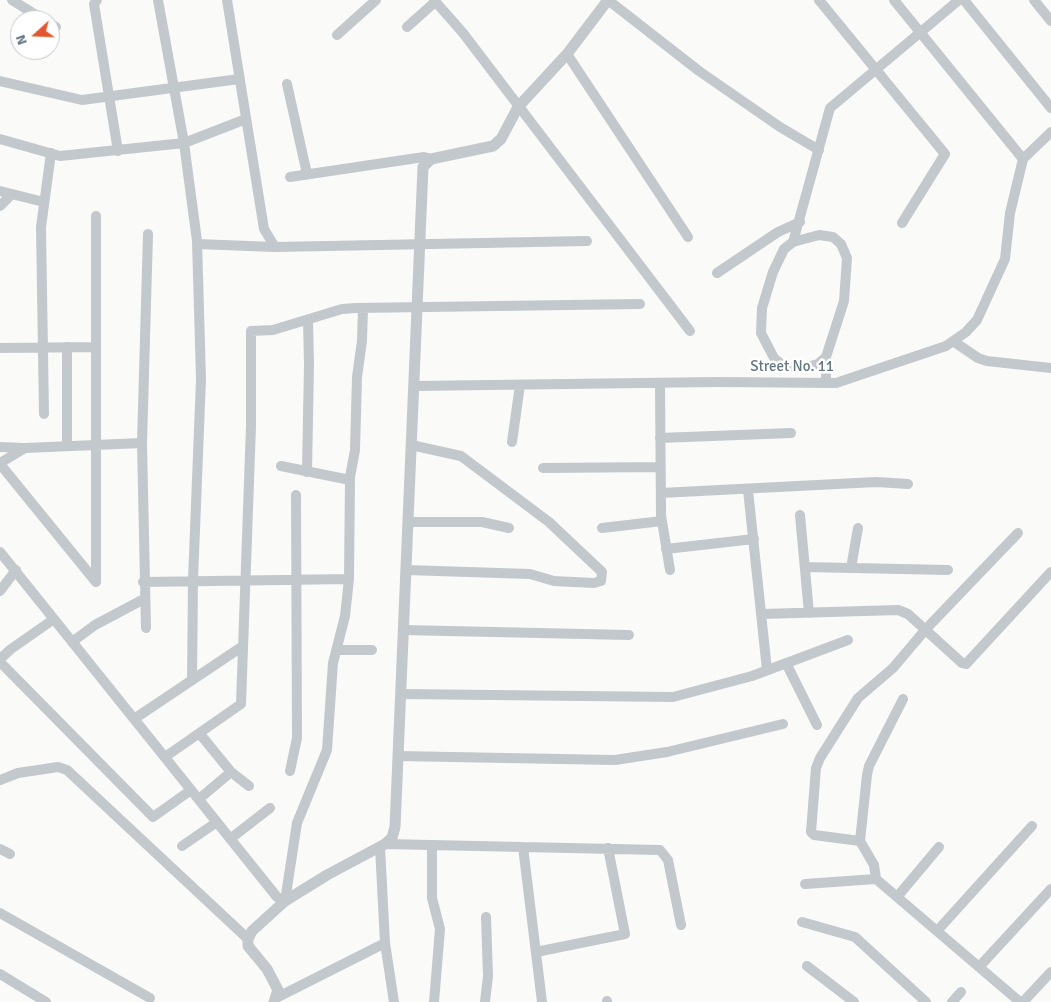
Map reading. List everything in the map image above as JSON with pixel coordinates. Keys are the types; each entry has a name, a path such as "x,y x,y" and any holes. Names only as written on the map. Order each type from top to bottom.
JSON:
{"street":[{"path":"12,0 28,10"},
{"path":"97,0 94,4 118,151"},
{"path":"158,0 184,143 197,244 200,379 193,580 192,680"},
{"path":"227,0 264,229 275,247"},
{"path":"337,35 376,0"},
{"path":"290,177 424,157 431,159 493,146 501,138 518,107 567,54 608,0 699,71 780,127 819,150"},
{"path":"819,0 877,68 945,154 902,223"},
{"path":"894,0 1023,159 1051,132"},
{"path":"793,242 830,108 960,0"},
{"path":"964,0 1051,108"},
{"path":"1034,0 1051,21"},
{"path":"406,27 434,1 463,33 690,331"},
{"path":"567,54 688,237"},
{"path":"0,81 82,100 239,79"},
{"path":"287,84 307,174"},
{"path":"0,139 60,156 184,143 246,120"},
{"path":"44,414 41,227 52,154"},
{"path":"276,999 278,990 266,969 248,946 248,939 252,931 285,901 327,875 383,845 392,838 395,828 423,167 431,159"},
{"name":"Street No. 11","path":"414,386 844,382 946,346 977,320 1006,259 1010,213 1023,159"},
{"path":"0,191 44,202"},
{"path":"0,206 12,194"},
{"path":"25,448 0,463 96,582 96,216"},
{"path":"717,273 778,232 800,222"},
{"path":"146,628 143,582 142,442 148,234"},
{"path":"826,357 818,364 806,367 785,367 774,358 761,334 762,308 773,272 784,249 793,242 819,235 833,237 840,244 846,258 844,301 826,357 826,383"},
{"path":"197,244 275,247 587,241"},
{"path":"165,757 241,704 251,426 250,333 282,328 342,309 640,304"},
{"path":"285,901 297,823 327,750 334,663 345,616 349,579 350,480 355,450 357,377 362,341 363,308"},
{"path":"308,320 310,382 308,472"},
{"path":"953,341 978,358 987,361 1051,368"},
{"path":"67,347 67,446"},
{"path":"0,348 95,347"},
{"path":"660,383 662,521 670,570"},
{"path":"512,442 520,385"},
{"path":"660,438 791,432"},
{"path":"0,447 25,448 142,442"},
{"path":"406,570 530,574 554,581 594,583 601,581 602,572 549,522 461,456 411,445"},
{"path":"281,466 350,480"},
{"path":"543,468 660,467"},
{"path":"661,493 876,482 908,484"},
{"path":"748,490 767,670"},
{"path":"290,771 297,738 296,495"},
{"path":"800,515 809,613"},
{"path":"602,528 662,521"},
{"path":"408,522 482,522 509,528"},
{"path":"850,568 858,528"},
{"path":"860,841 814,835 811,832 816,768 820,758 858,698 893,668 926,629 1018,534"},
{"path":"666,549 754,539"},
{"path":"0,552 277,897 285,901"},
{"path":"805,567 948,570"},
{"path":"0,591 16,570"},
{"path":"762,614 898,610 908,614 962,663 966,664 1051,572"},
{"path":"143,582 349,579"},
{"path":"72,642 95,626 144,599"},
{"path":"54,619 11,649 0,661 153,817 191,790"},
{"path":"403,630 629,635"},
{"path":"400,694 672,697 767,670 848,640"},
{"path":"134,719 243,646"},
{"path":"337,650 372,650"},
{"path":"786,663 817,725"},
{"path":"903,699 869,766 860,841 874,865 876,879 1021,1002 1051,972"},
{"path":"398,756 615,760 667,752 783,724"},
{"path":"200,734 231,772 249,786"},
{"path":"0,780 18,773 58,767 67,770 248,939"},
{"path":"199,799 231,772"},
{"path":"230,839 270,808"},
{"path":"182,846 217,822"},
{"path":"937,931 1032,826"},
{"path":"383,845 655,849 664,853 672,876 681,925"},
{"path":"383,845 385,942 394,1002"},
{"path":"432,846 432,898 440,929 434,1002"},
{"path":"897,897 939,846"},
{"path":"523,847 542,1002"},
{"path":"536,952 625,934 608,848"},
{"path":"805,884 876,879"},
{"path":"979,967 1051,889"},
{"path":"0,913 150,998"},
{"path":"485,1002 488,976 486,917"},
{"path":"802,922 855,937 926,1002"},
{"path":"276,999 385,942"},
{"path":"807,966 854,1002"},
{"path":"0,974 46,1002"},
{"path":"952,1002 961,992"}]}
